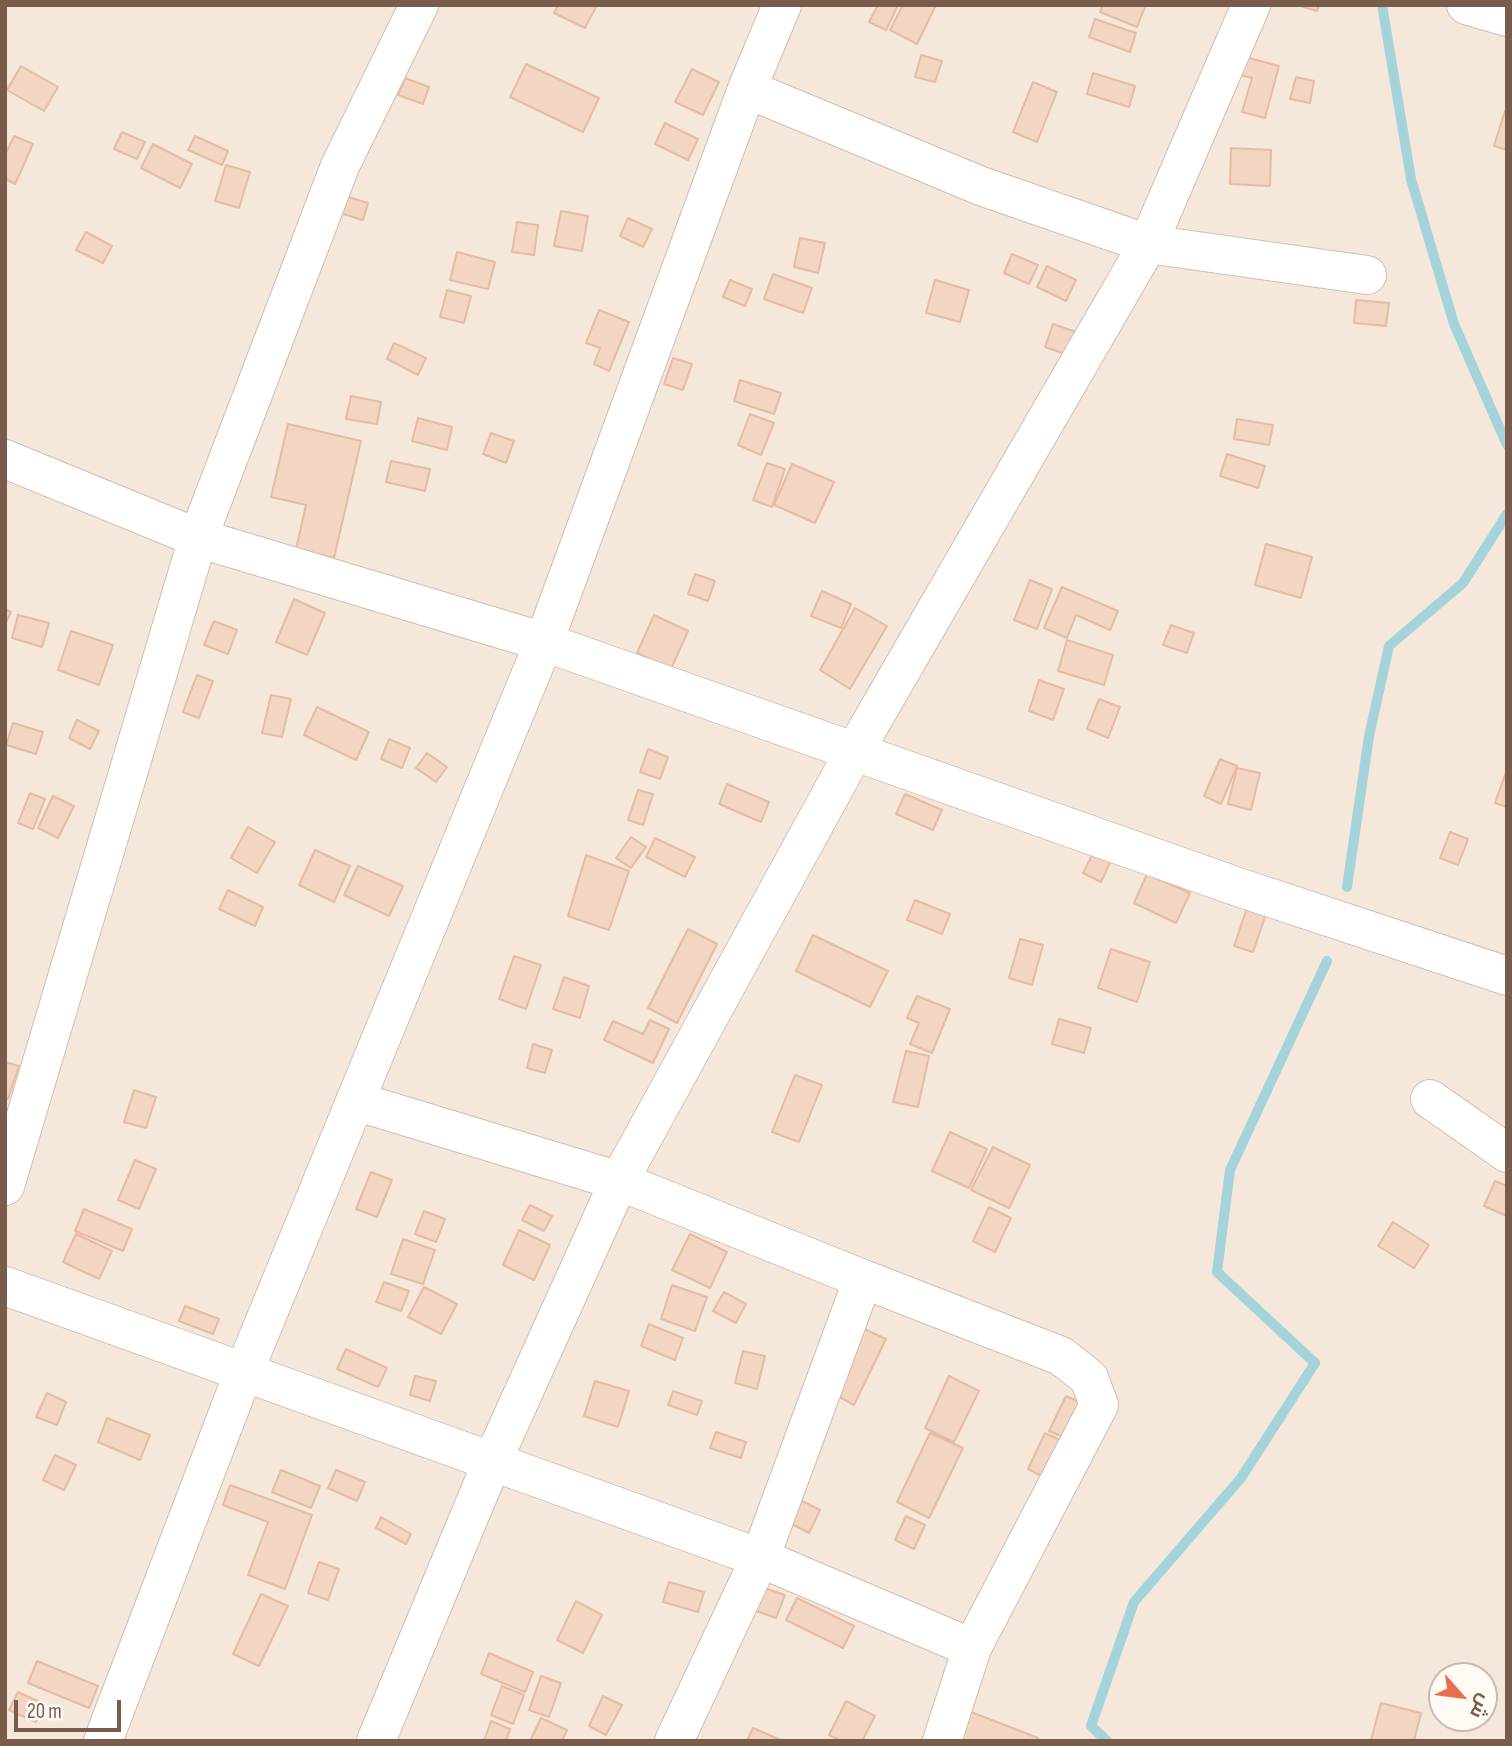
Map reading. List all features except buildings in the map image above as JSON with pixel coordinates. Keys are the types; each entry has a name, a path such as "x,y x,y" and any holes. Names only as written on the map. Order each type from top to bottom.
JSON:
{"street":[{"path":"5,1186 198,538 340,166 419,5"},
{"path":"103,1741 243,1374 544,642 747,89 782,5"},
{"path":"376,1741 492,1462 619,1181 854,752 1148,244 1251,5"},
{"path":"1466,5 1507,17"},
{"path":"747,89 981,186 1148,244 1367,275"},
{"path":"9,470 198,538 544,642 1238,887 1507,976"},
{"path":"1430,1099 1507,1153"},
{"path":"355,1101 619,1181 1061,1356 1089,1378 1099,1405 972,1648 942,1741"},
{"path":"674,1741 760,1558 863,1279"},
{"path":"5,1286 243,1374 760,1558 972,1648"}],"shaded area":[{"path":"5,5 1507,5 1507,1741 5,1741"}],"waterway":[{"path":"1382,5 1411,179 1454,324 1507,445"},
{"path":"1347,887 1369,736 1389,646 1463,583 1507,514"},
{"path":"1107,1741 1091,1726 1134,1602 1241,1478 1315,1363 1217,1272 1230,1170 1327,961"}]}
